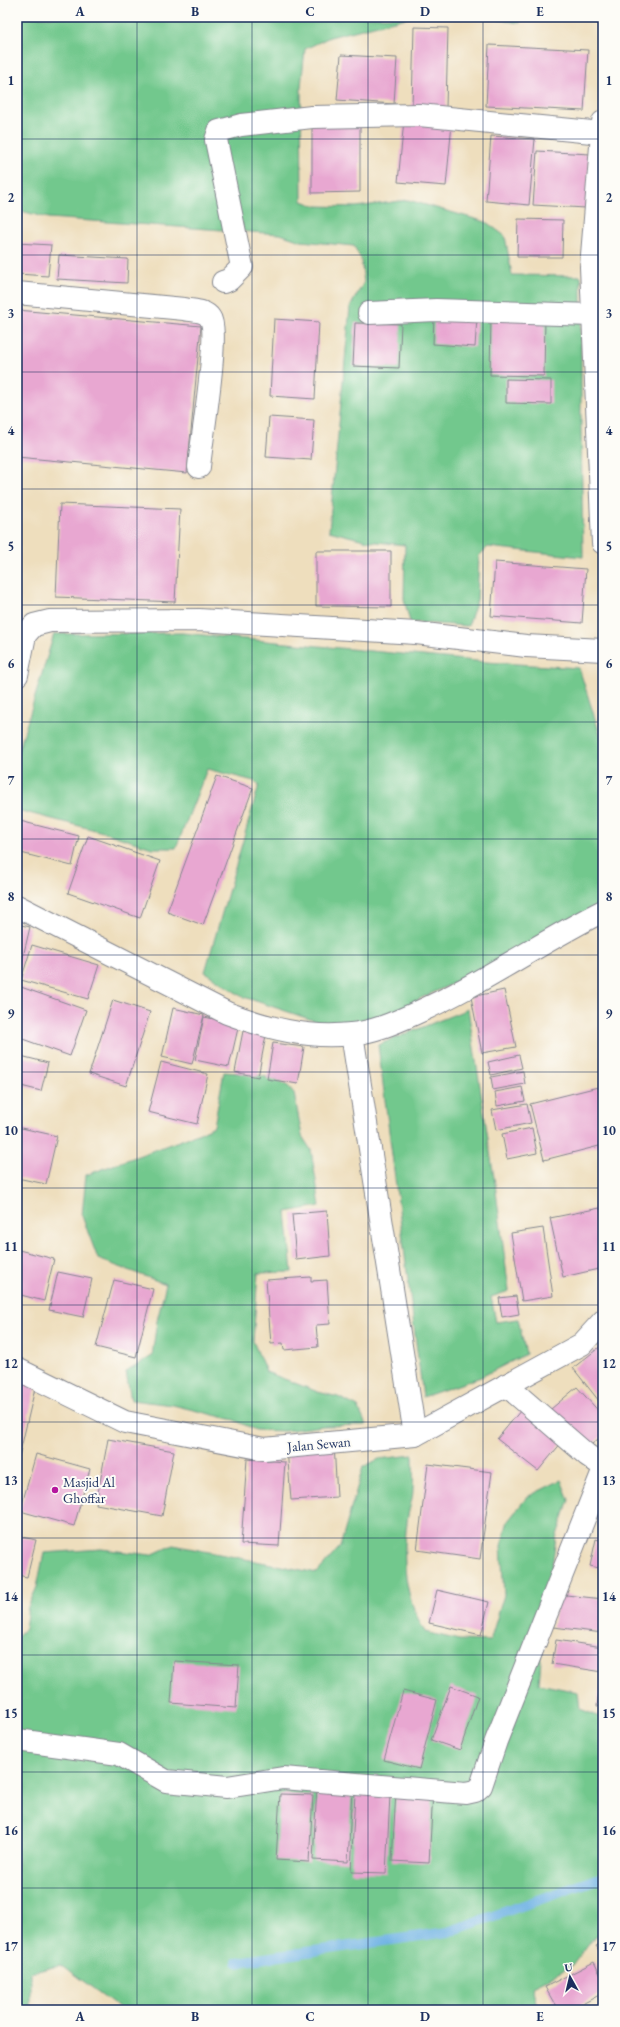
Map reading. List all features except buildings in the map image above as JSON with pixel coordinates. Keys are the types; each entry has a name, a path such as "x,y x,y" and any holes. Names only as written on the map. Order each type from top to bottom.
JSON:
{"street":[{"path":"223,282 230,280 242,267 216,140 219,131 241,125 312,118 420,115 602,128 591,267 598,318 603,543"},
{"path":"17,293 184,309 202,312 210,318 213,330 211,361 199,467"},
{"path":"368,313 436,310 598,318"},
{"path":"17,675 25,635 34,625 50,620 207,620 416,633 526,646 603,650"},
{"path":"17,906 226,1013 258,1024 296,1034 352,1034 386,1026 440,1003 603,911"},
{"path":"352,1034 415,1435"},
{"name":"Jalan Sewan","path":"17,1369 125,1422 264,1449 415,1435 582,1344 603,1321"},
{"path":"506,1385 587,1456 603,1466"},
{"path":"17,1740 119,1754 166,1781 227,1787 284,1778 466,1793 475,1791 481,1786 496,1741 603,1471"}],"green space":[{"path":"17,17 410,17 330,37 305,49 301,86 302,201 316,206 356,207 408,200 486,222 505,236 512,275 581,276 583,557 488,547 479,556 477,600 468,626 410,622 404,599 405,545 368,541 329,531 350,307 364,282 361,259 354,246 301,241 280,234 48,218 17,210"},
{"path":"480,17 520,17 520,23"},
{"path":"182,633 486,662 579,668 603,744 603,908 468,977 421,998 386,1024 333,1027 241,996 205,972 259,785 254,781 207,769 176,848 152,848 103,832 17,810 17,756 54,634"},
{"path":"468,1009 495,1184 509,1291 491,1297 496,1322 518,1319 526,1354 481,1377 423,1397 378,1045"},
{"path":"224,1072 253,1074 274,1079 287,1085 294,1093 302,1136 311,1150 320,1206 286,1212 292,1272 258,1273 253,1341 266,1372 318,1392 338,1397 358,1407 366,1425 323,1426 284,1431 256,1430 234,1420 173,1405 131,1400 126,1372 152,1356 157,1321 166,1284 98,1259 82,1216 86,1175 198,1134 214,1126"},
{"path":"413,1455 413,1493 405,1537 405,1565 409,1592 418,1619 425,1632 459,1640 490,1641 504,1595 501,1546 508,1521 527,1497 561,1480 569,1500 556,1538 544,1624 539,1684 578,1692 580,1709 603,1718 603,1932 592,1939 572,1966 532,1986 538,2010 123,2010 61,1965 30,1973 30,2010 17,2010 17,1636 25,1629 28,1607 37,1587 44,1553 101,1549 151,1555 173,1545 317,1573 340,1547 363,1467 379,1459"}],"waterway":[{"path":"237,1962 448,1932 603,1877"}],"place":[{"name":"Masjid Al Ghoffar","path":"55,1490"}]}
